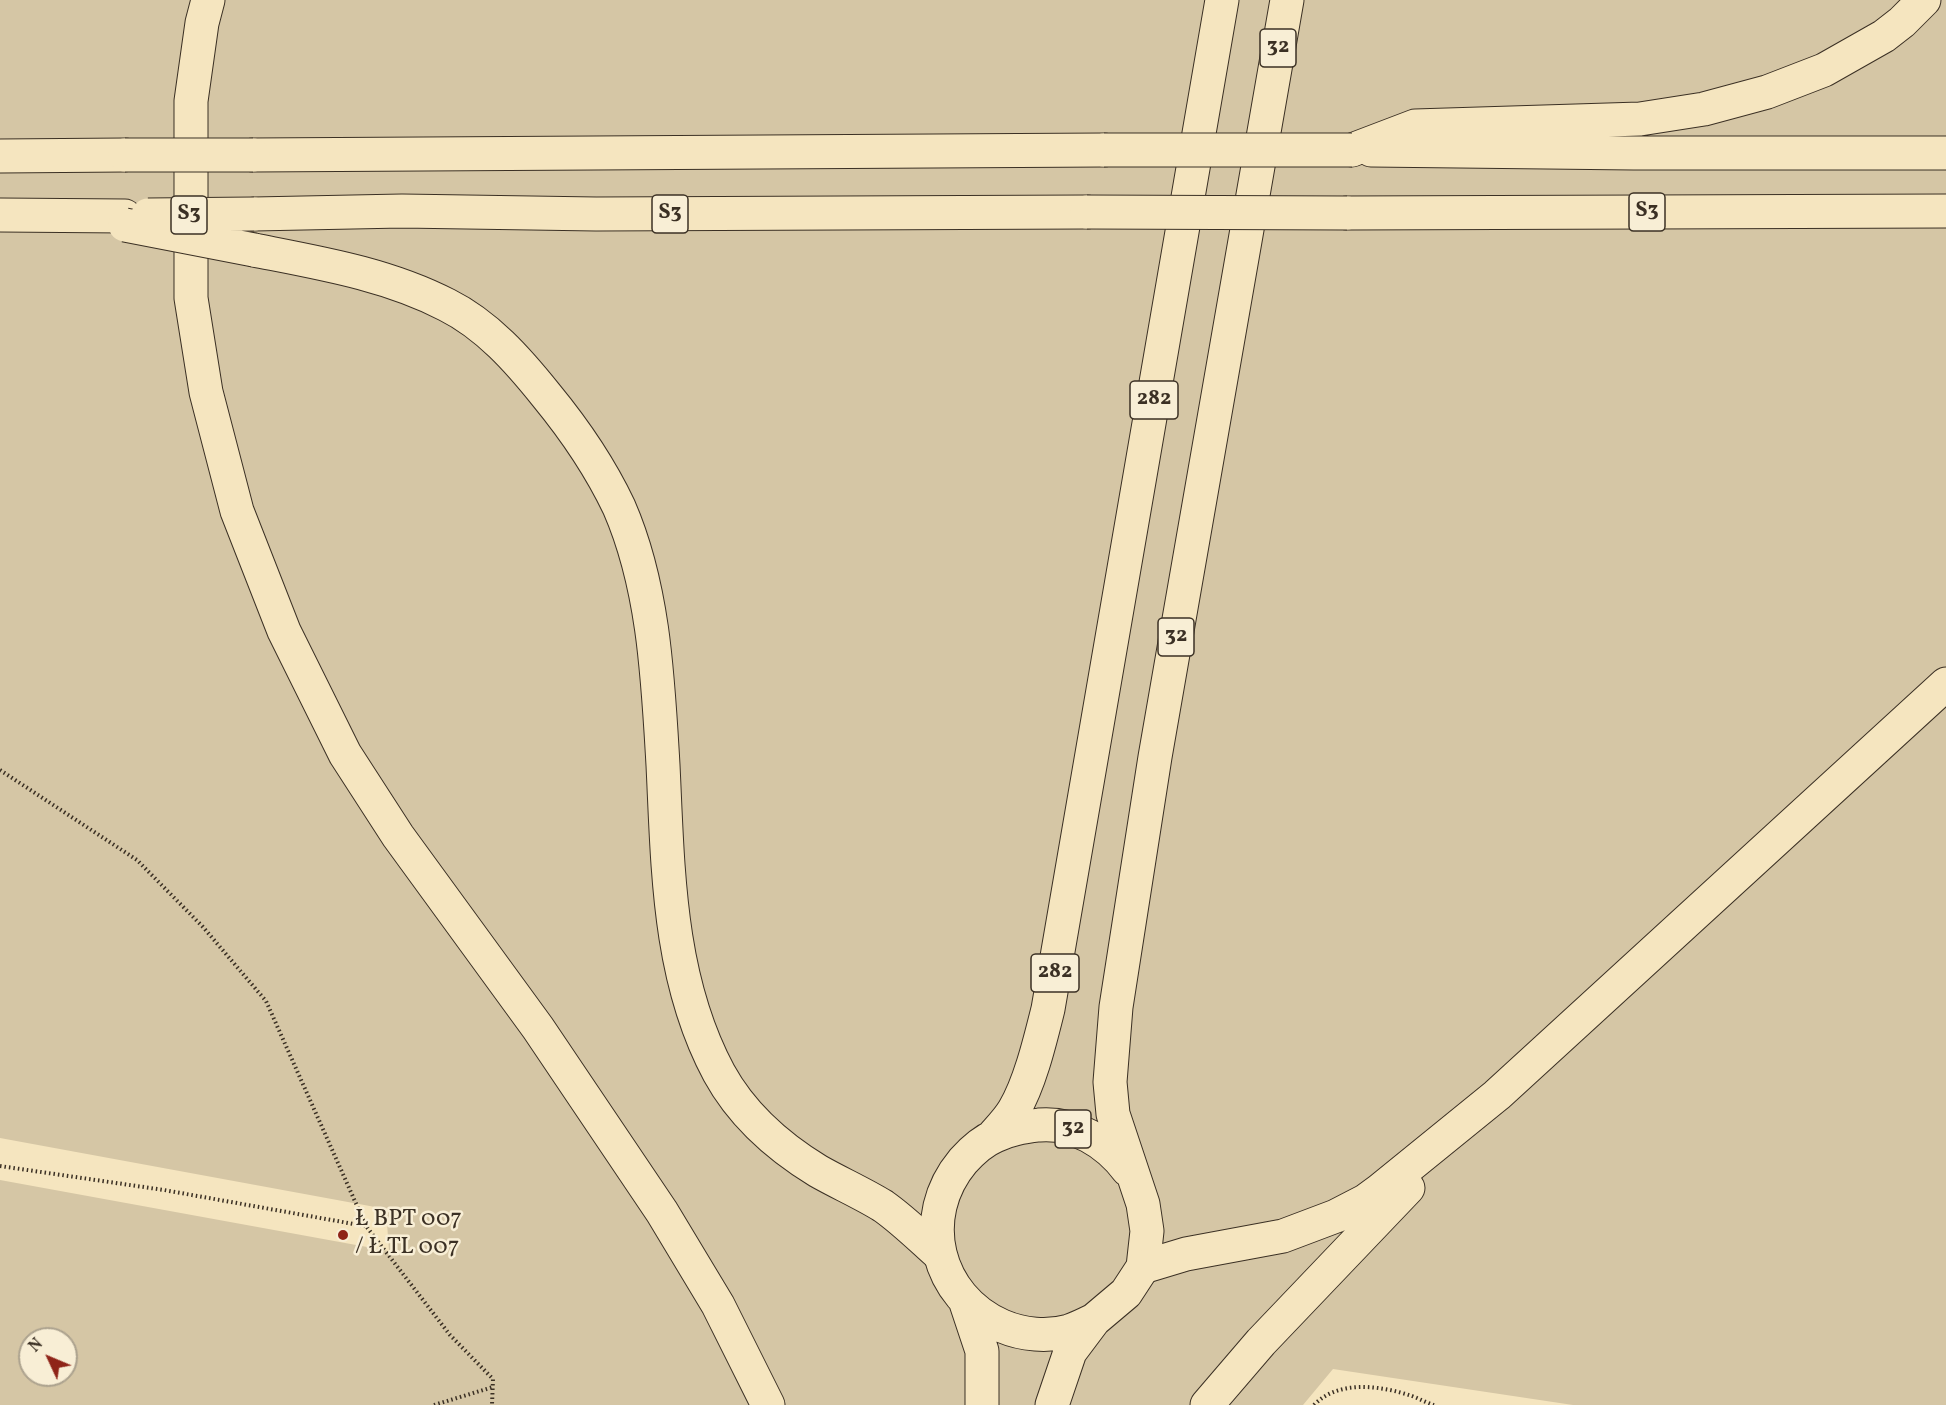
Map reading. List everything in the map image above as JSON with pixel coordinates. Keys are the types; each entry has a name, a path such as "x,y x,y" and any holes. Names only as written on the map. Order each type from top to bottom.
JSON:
{"main road":[{"path":"208,0 202,22 191,101 191,298 206,392 237,511 284,631 345,754 398,836 538,1028 662,1212 718,1305 768,1405"},
{"name":"282","path":"993,1136 1013,1112 1020,1098 1040,1042 1048,1009 1222,0"},
{"name":"32","path":"1052,1405 1070,1352 1094,1320 1126,1293 1143,1267 1147,1231 1143,1204 1113,1114 1110,1082 1116,1006 1155,757 1287,0"},
{"path":"1352,150 1415,126 1640,119 1704,109 1767,92 1824,70 1884,36 1924,0"},
{"path":"0,156 1104,150 1946,153"},
{"name":"S3","path":"0,215 93,216 125,220 254,214 402,211 596,214 1946,211"},
{"path":"125,220 254,250 329,264 415,290 450,306 482,328 537,383 595,463 629,534 649,613 656,657 668,865 677,942 685,988 708,1052 721,1077 744,1110 763,1131 817,1170 884,1207 939,1254"},
{"path":"1143,1267 1186,1254 1283,1236 1336,1216 1365,1201 1497,1095 1946,684"},
{"path":"1207,1405 1269,1334 1497,1095"},
{"name":"32","path":"1094,1320 1069,1331 1041,1335 1014,1331 988,1320 966,1303 949,1280 939,1254 936,1227 941,1199 953,1173 971,1152 993,1136 1019,1127 1046,1125 1072,1129 1097,1140 1118,1157 1134,1179"},
{"name":"32","path":"966,1303 982,1351 982,1405"}],"path":[{"path":"0,770 137,860 203,927 266,1001 366,1226 450,1335 493,1379 492,1405"},
{"path":"0,1166 164,1190 366,1226"},
{"path":"1314,1405 1340,1389 1368,1386 1403,1394 1434,1405"},
{"path":"434,1405 493,1387"}],"shaded area":[{"path":"0,0 1946,0 1946,1405 1573,1405 1333,1369 1303,1405 0,1405 0,1180 389,1251 386,1209 0,1138"}],"place":[{"name":"Ł BPT 007 / Ł TL 007","path":"343,1235"}]}
